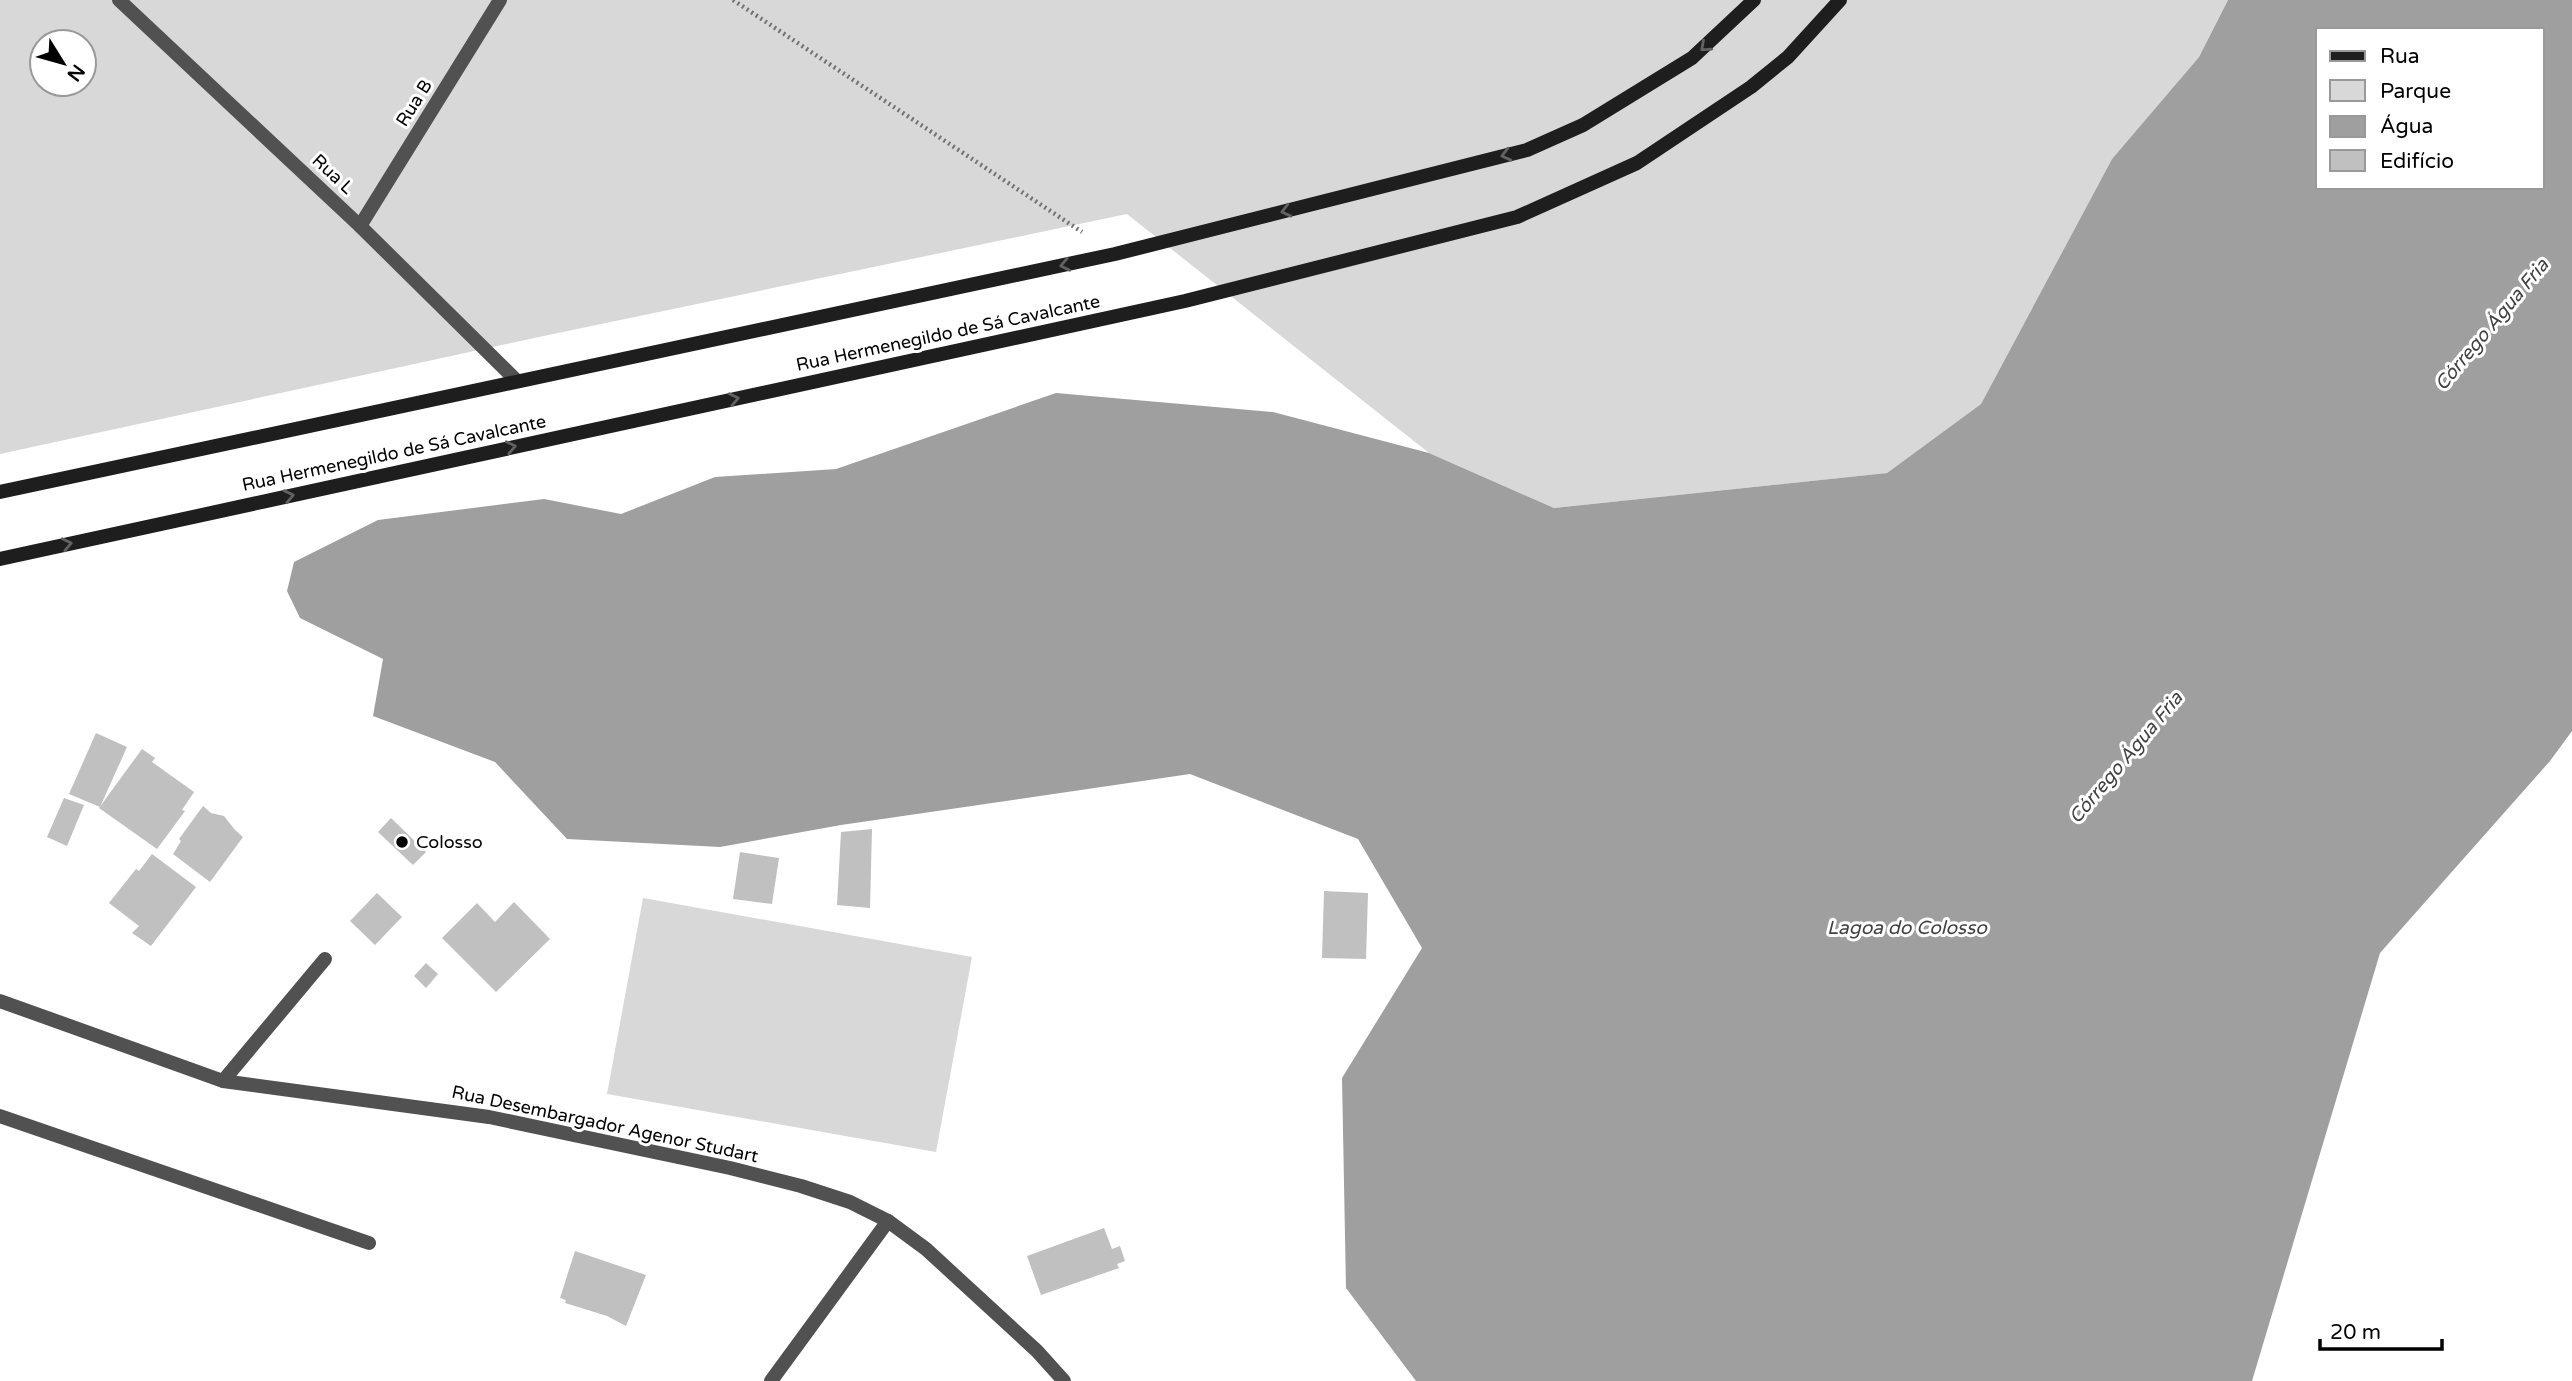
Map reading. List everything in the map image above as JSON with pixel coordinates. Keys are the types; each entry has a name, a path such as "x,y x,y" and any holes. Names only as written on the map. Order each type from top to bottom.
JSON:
{"street":[{"name":"Rua L","path":"119,0 360,226 516,380"},
{"name":"Rua B","path":"360,226 500,0"},
{"path":"0,492 1115,254 1527,150 1583,125 1692,58 1754,0"},
{"name":"Rua Hermenegildo de Sá Cavalcante","path":"0,559 1185,301 1517,217 1637,163 1751,87 1788,57 1840,0"},
{"path":"223,1081 325,959"},
{"name":"Rua Desembargador Agenor Studart","path":"0,1001 223,1081 502,1119 730,1168 850,1202 888,1221 926,1249 1037,1351 1063,1381"},
{"path":"0,1116 369,1243"},
{"path":"771,1381 888,1221"}],"path":[{"path":"733,0 1115,254"}],"green space":[{"path":"0,0 2228,0 2199,57 2112,159 1981,404 1887,473 1554,508 1429,453 1127,214 534,338 0,454"},
{"path":"643,898 972,957 936,1152 607,1094"}],"water":[{"name":"Lagoa do Colosso","path":"2228,0 2572,0 2572,731 2550,761 2380,953 2252,1381 1416,1381 1346,1288 1342,1078 1422,948 1358,839 1190,774 841,825 720,847 567,839 495,762 373,716 383,659 300,618 287,591 294,562 378,520 544,499 621,514 715,477 836,469 1056,393 1273,412 1429,453 1554,508 1887,473 1981,404 2112,159 2199,57"}],"building":[{"path":"96,733 127,747 100,807 69,794"},
{"path":"142,749 155,758 152,762 194,792 182,810 185,811 157,849 99,808"},
{"path":"64,798 84,805 67,846 47,837"},
{"path":"203,806 211,813 224,816 243,837 210,882 173,854 181,841 179,839"},
{"name":"Colosso","path":"391,818 426,852 413,865 378,832"},
{"path":"872,829 870,908 837,905 841,832"},
{"path":"740,852 779,858 772,904 733,899"},
{"path":"152,854 196,887 151,946 132,933 139,926 109,903 136,869 139,871"},
{"path":"1324,891 1368,893 1366,959 1322,958"},
{"path":"377,893 402,917 375,945 350,921"},
{"path":"514,902 550,939 496,992 442,938 477,903 495,922"},
{"path":"426,963 438,974 426,988 414,976"},
{"path":"1104,1228 1112,1249 1120,1246 1125,1261 1117,1264 1119,1268 1041,1295 1027,1256"},
{"path":"575,1251 646,1275 626,1326 607,1316 565,1303 566,1300 560,1298"}],"place":[{"name":"Colosso","path":"402,842"}],"water label":[{"name":"Córrego Água Fria","path":"2491,324"},
{"name":"Córrego Água Fria","path":"2125,757"}]}
